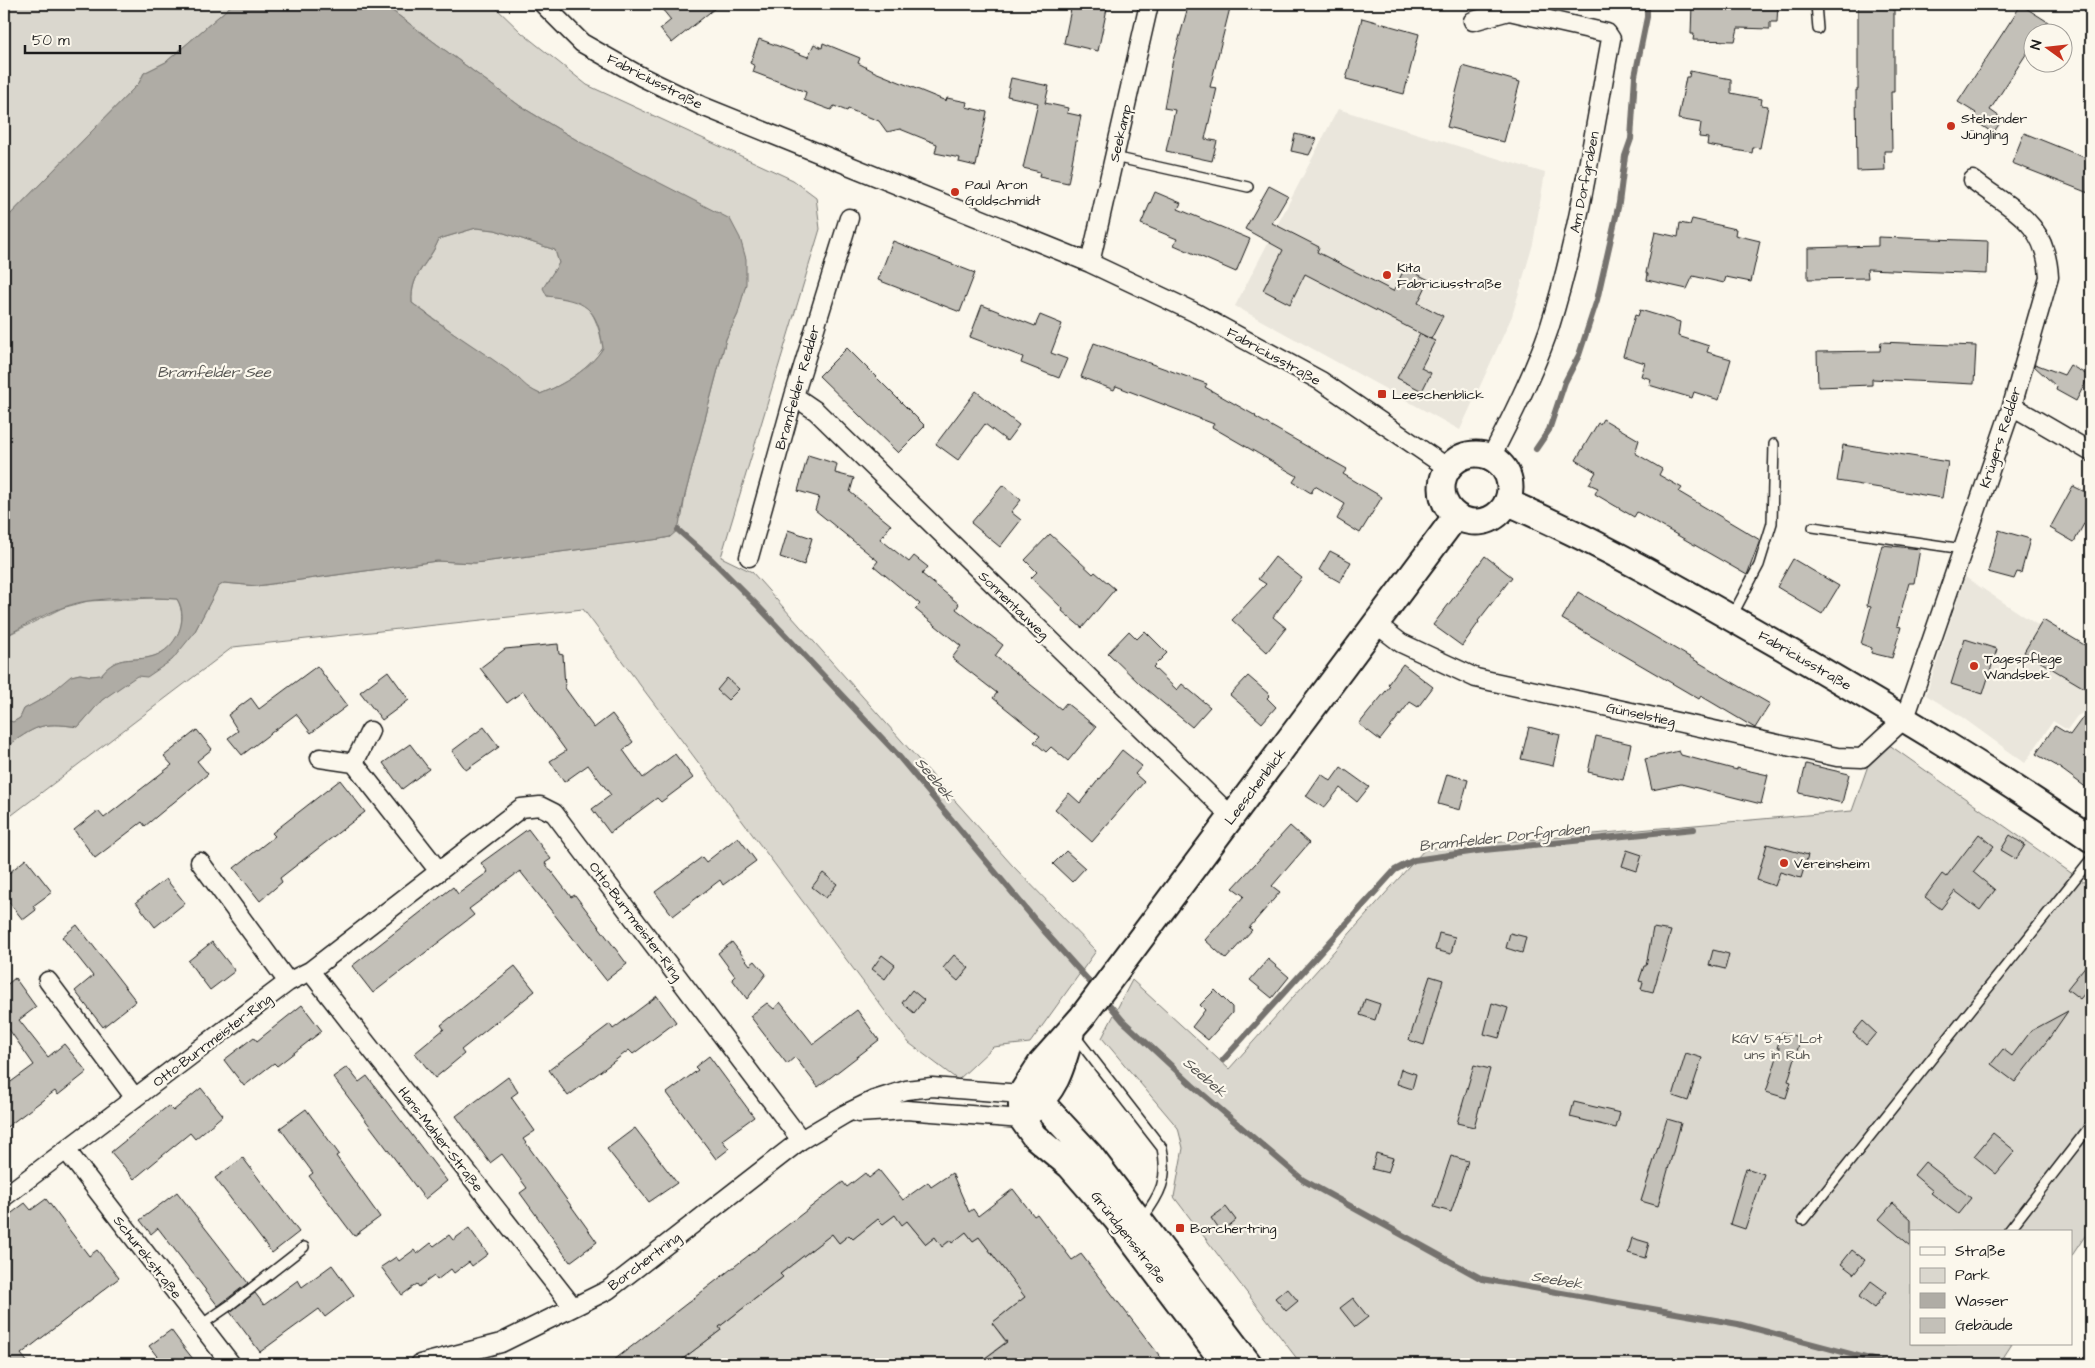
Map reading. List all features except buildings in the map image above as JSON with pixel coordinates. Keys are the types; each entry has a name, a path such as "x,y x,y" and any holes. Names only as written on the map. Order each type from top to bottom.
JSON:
{"street":[{"name":"Fabriciusstraße","path":"542,4 582,43 702,106 779,139 1090,263 1194,312 1321,381 1448,468"},
{"name":"Seekamp","path":"1090,263 1149,4"},
{"name":"Am Dorfgraben","path":"1473,21 1509,11 1607,33 1611,39 1577,224 1563,281 1548,330 1523,394 1491,457"},
{"name":"Krügers Redder","path":"1905,718 2012,406 2048,277 2048,259 2036,230 2024,216 1973,180"},
{"name":"Bramfelder Redder","path":"749,558 794,396 849,218"},
{"name":"Sonnentauweg","path":"794,396 816,411 1232,817"},
{"path":"2012,406 2091,452"},
{"path":"1480,453 1491,457 1500,463 1510,481 1510,492 1507,502 1494,517 1485,521 1470,521 1456,516 1448,508 1443,498 1441,487 1448,468 1458,458 1468,454 1480,453"},
{"name":"Fabriciusstraße","path":"1507,502 1639,566 1905,718 2026,793 2091,839"},
{"name":"Leeschenblick","path":"1031,1098 1041,1063 1071,1032 1090,1007 1456,516"},
{"name":"Günselstieg","path":"1376,624 1400,643 1476,678 1837,757 1862,758 1905,718"},
{"path":"354,763 370,731"},
{"path":"320,758 354,763 438,870"},
{"name":"Otto-Burrmeister-Ring","path":"4,1197 288,982 310,971 438,870 521,808 540,806 554,813 801,1140"},
{"path":"200,862 288,982"},
{"name":"Hans-Mahler-Straße","path":"310,971 573,1307"},
{"path":"48,981 135,1098"},
{"name":"Leeschenblick","path":"1058,1078 1071,1032"},
{"path":"1022,1119 1031,1098 1058,1078"},
{"name":"Gründgensstraße","path":"1058,1078 1066,1108 1090,1155 1133,1226 1225,1364"},
{"name":"Borchertring","path":"420,1364 501,1343 608,1290 801,1140 845,1114 888,1095 932,1086 1031,1098"},
{"name":"Gründgensstraße","path":"1031,1098 1090,1155"},
{"name":"Borchertring","path":"845,1114 906,1110 1022,1119"},
{"name":"Gründgensstraße","path":"1022,1119 1034,1136 1070,1166 1133,1226 1249,1364"},
{"name":"Schurekstraße","path":"66,1150 231,1364"}],"lane":[{"path":"1816,4 1818,29"},
{"path":"1114,157 1248,187"},
{"path":"1731,618 1759,565 1772,523 1774,444"},
{"path":"1813,527 1962,549"},
{"path":"1804,1220 2091,859"},
{"path":"1071,1032 1162,1148 1165,1159 1160,1194 1133,1226"},
{"path":"2010,1230 2091,1125"},
{"path":"201,1325 304,1248"}],"shaded area":[{"name":"Kita Fabriciusstraße","path":"1338,109 1545,173 1533,244 1512,316 1460,430 1235,306"},
{"path":"1965,577 2039,626 2043,620 2091,649 2091,709 2077,716 2067,730 2053,721 2025,763 1959,715 1926,695"}],"green space":[{"path":"4,4 233,4 166,62 144,73 139,83 4,221"},
{"path":"383,4 492,4 522,33 587,85 793,180 816,197 820,229 721,557 752,572 1012,865 1096,951 1030,1043 993,1047 958,1080 909,1043 583,609 233,647 4,821 4,748 38,727 65,725 78,727 102,700 194,633 218,587 224,583 257,586 437,561 475,563 660,539 670,537 682,516 685,495 726,339 738,314 580,142 520,106"},
{"path":"476,228 495,230 555,250 559,263 550,279 547,296 569,298 582,303 592,313 598,327 603,348 591,363 575,376 540,394 525,387 513,374 412,303 412,293 417,276 439,239"},
{"path":"154,598 177,599 180,607 182,616 179,633 169,647 154,656 119,661 107,668 101,675 80,674 72,676 46,697 24,709 20,718 13,722 6,720 4,723 4,637 62,608 88,601"},
{"name":"KGV 545 Lot uns in Ruh","path":"1878,737 2091,887 2091,1227 2072,1256 2072,1230 1910,1230 1910,1346 2011,1346 1999,1364 1301,1364 1174,1197 1183,1148 1178,1128 1102,1038 1132,980 1229,1069 1425,849 1852,811"},
{"path":"895,1215 907,1221 926,1244 935,1237 942,1246 966,1232 973,1241 979,1237 1008,1275 1030,1293 992,1323 1006,1342 977,1364 676,1364 721,1330 719,1327 782,1278 780,1274 832,1234 839,1243 849,1235 853,1239 878,1219 883,1224"}],"water":[{"name":"Bramfelder See","path":"233,4 383,4 520,106 580,142 730,219 740,238 746,259 746,284 738,314 726,339 685,495 678,530 670,537 475,563 437,561 257,586 224,583 218,587 194,633 172,660 147,677 137,676 102,700 78,727 46,725 38,727 4,748 4,723 6,720 13,722 20,718 24,709 46,697 71,676 80,674 101,675 107,668 119,661 146,658 162,652 174,640 181,624 181,607 177,599 110,599 66,606 44,615 4,637 4,221 139,83 144,73 166,62","holes":["476,228 495,230 555,250 559,263 543,288 547,296 571,300 580,304 593,314 597,323 603,348 598,356 567,381 540,394 530,389 512,373 412,303 412,293 417,276 439,239"]}],"waterway":[{"path":"1536,449 1549,430 1565,382 1579,355 1597,300 1619,203 1625,156 1631,139 1635,76 1647,17 1647,4"},
{"name":"Seebek","path":"678,530 712,560 758,606 896,753 1046,933 1097,990"},
{"name":"Bramfelder Dorfgraben","path":"1223,1060 1395,870 1414,860 1484,850 1694,829"},
{"name":"Seebek","path":"1103,997 1123,1021 1192,1085 1303,1180 1482,1279 1738,1324 1888,1364"}],"place":[{"name":"Stehender Jüngling","path":"1951,126"},
{"name":"Paul Aron Goldschmidt","path":"955,192"},
{"name":"Kita Fabriciusstraße","path":"1387,275"},
{"name":"Leeschenblick","path":"1382,394"},
{"name":"Tagespflege Wandsbek","path":"1974,666"},
{"name":"Vereinsheim","path":"1784,863"},
{"name":"Borchertring","path":"1180,1228"}]}
